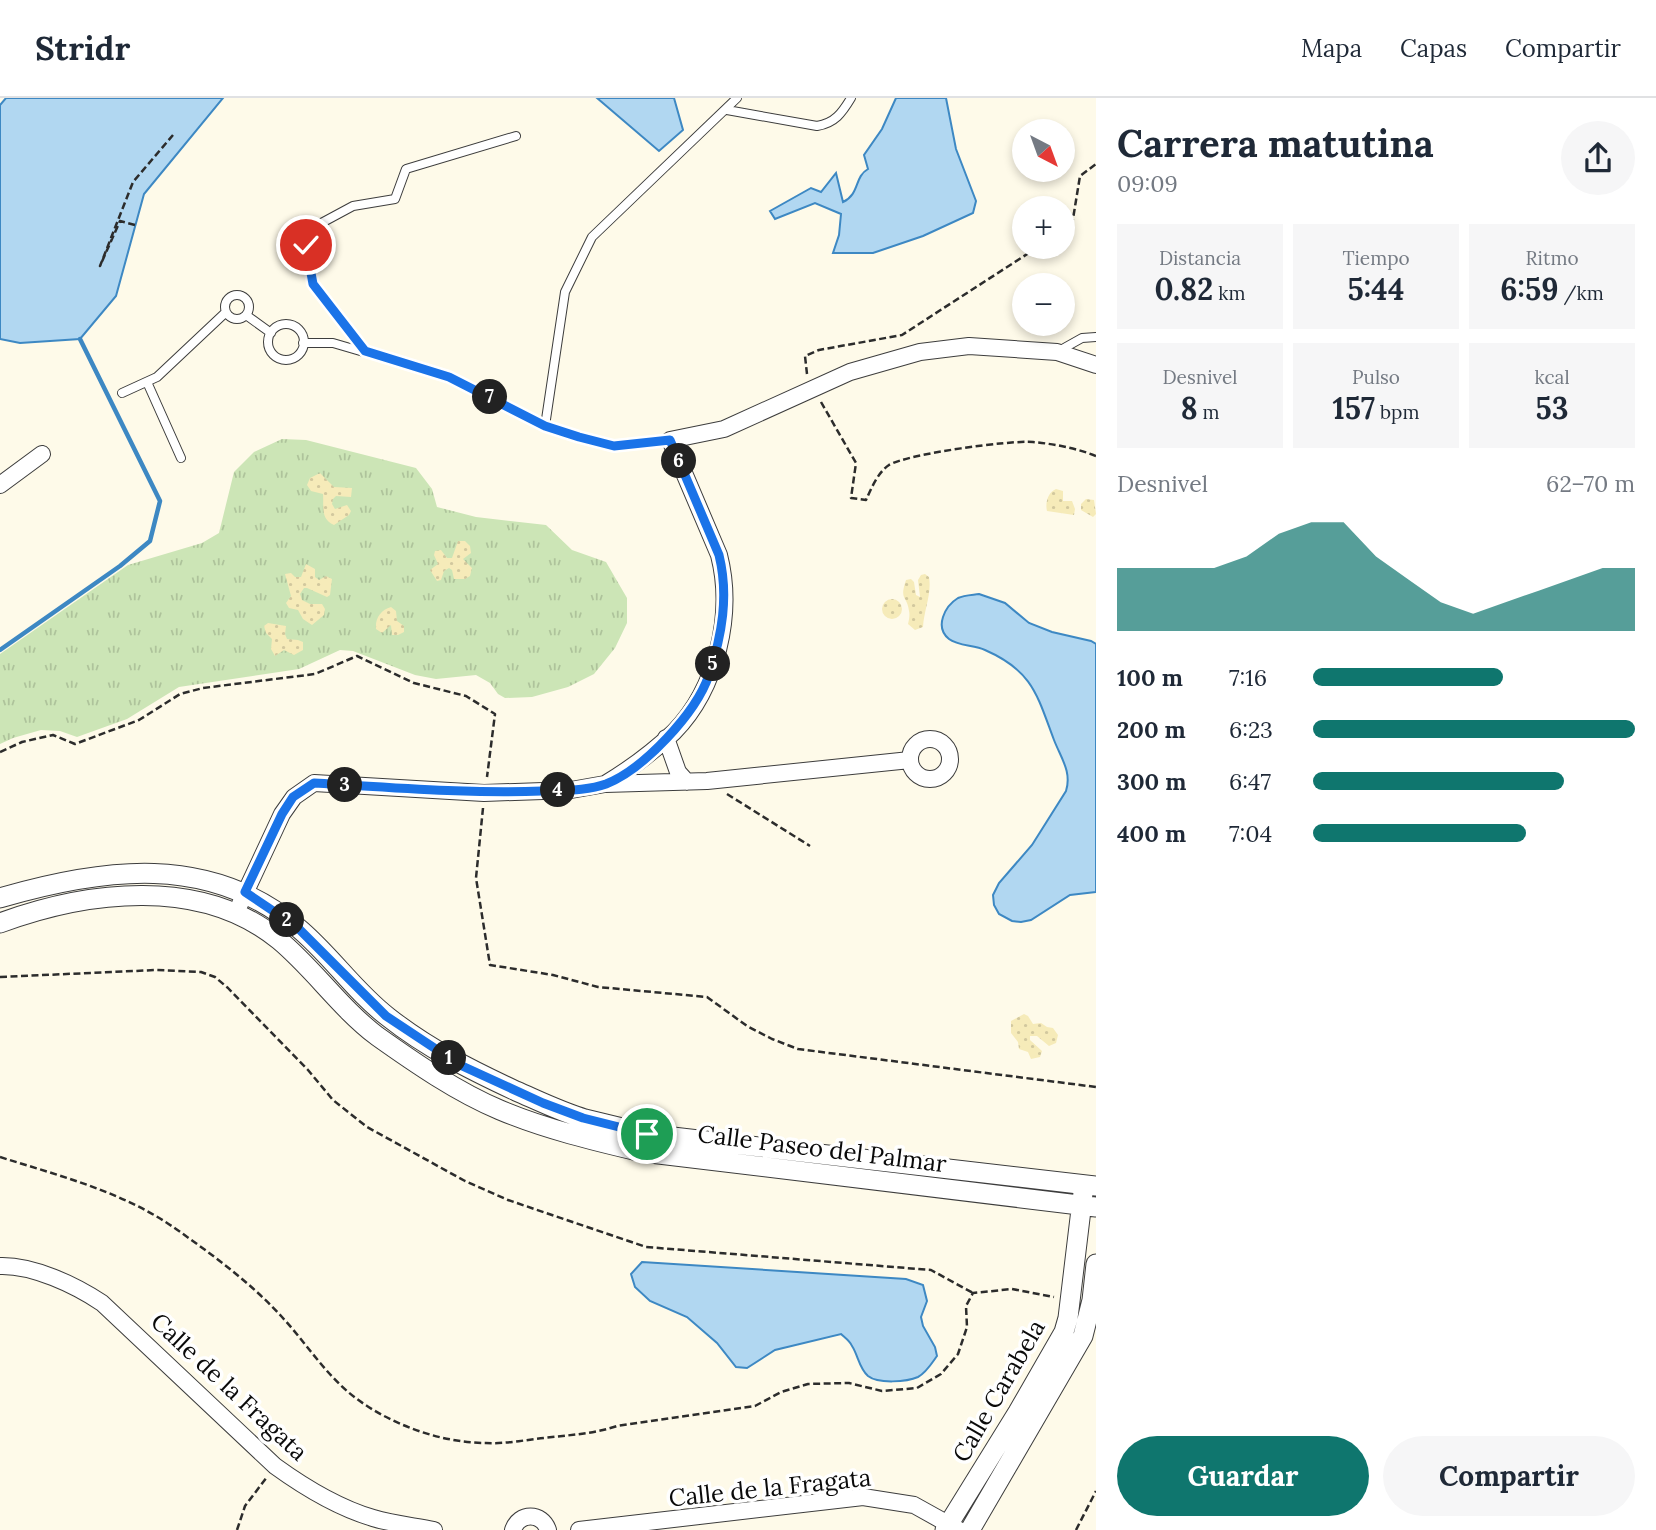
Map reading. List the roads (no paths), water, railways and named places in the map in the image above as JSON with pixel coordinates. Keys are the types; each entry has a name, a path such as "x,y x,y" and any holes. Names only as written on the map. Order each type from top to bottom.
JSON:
{"street":[{"path":"605,784 634,766 675,730 703,692 720,642 724,575 719,555 670,440 724,429 850,372 920,352 969,346 1056,352 1096,365"},
{"path":"0,485 41,454"},
{"path":"666,738 678,772 687,782"},
{"path":"237,913 282,814 293,797 314,783 484,793 571,790 605,784 707,781 910,760"},
{"name":"Calle Paseo del Palmar","path":"0,898 83,879 146,872 188,876 229,886 245,892 297,927 378,1009 420,1040 460,1065 583,1118 647,1134 1090,1186"},
{"name":"Calle Paseo del Palmar","path":"0,923 28,912 62,905 138,895 198,900 237,913 277,938 345,1008 374,1033 439,1077 499,1110 593,1141 642,1152 1089,1207"},
{"name":"Calle Carabela","path":"951,1528 1056,1347 1068,1318 1089,1207 1090,1186"},
{"name":"Calle Carabela","path":"970,1530 1083,1336 1092,1300 1096,1264"},
{"name":"Calle de la Fragata","path":"0,1266 10,1265 57,1279 84,1291 102,1303 275,1466 296,1481 372,1518 434,1530"},
{"name":"Calle de la Fragata","path":"579,1530 863,1497 914,1505 951,1528"},
{"path":"513,1530 514,1524 521,1518 531,1516 540,1518 547,1524 548,1530"}],"lane":[{"path":"545,426 565,292 592,237 737,98"},
{"path":"727,110 817,126 829,124 851,98"},
{"path":"365,351 313,284 306,245 314,228 353,206 395,199 406,169 516,136"},
{"path":"122,393 157,377 225,313 225,304 231,296 240,295 248,301 246,315 237,320 225,313"},
{"path":"246,315 271,333"},
{"path":"278,326 294,326 301,333 303,343 295,356 280,359 269,348 271,333 278,326"},
{"path":"1056,352 1082,338 1096,337"},
{"path":"303,343 333,342 449,377 545,426 614,446 670,440"},
{"path":"147,382 181,458"}],"water":[{"path":"6,98 223,98 144,194 116,296 80,339 20,343 0,339 0,105"},
{"path":"597,98 674,98 683,130 659,151"},
{"path":"896,98 946,98 956,149 976,201 973,213 923,236 873,253 833,253 839,235 841,214 815,203 775,219 770,211 811,188 821,192 836,173 843,202 852,195 861,176 868,169 864,155 882,129"},
{"path":"979,594 1005,603 1029,623 1096,644 1096,892 1070,895 1031,920 1021,922 1012,921 999,914 993,895 999,883 1032,845 1066,791 1068,778 1037,697 1023,676 1001,658 981,648 949,639 942,629 945,611 953,602 960,597"},
{"path":"642,1262 906,1279 923,1285 927,1301 921,1317 937,1356 926,1370 913,1379 873,1379 865,1373 851,1344 841,1334 775,1350 747,1368 736,1367 717,1343 687,1317 650,1301 635,1287 631,1274"}],"waterway":[{"path":"0,650 120,566 150,541 160,501 80,339"}]}
